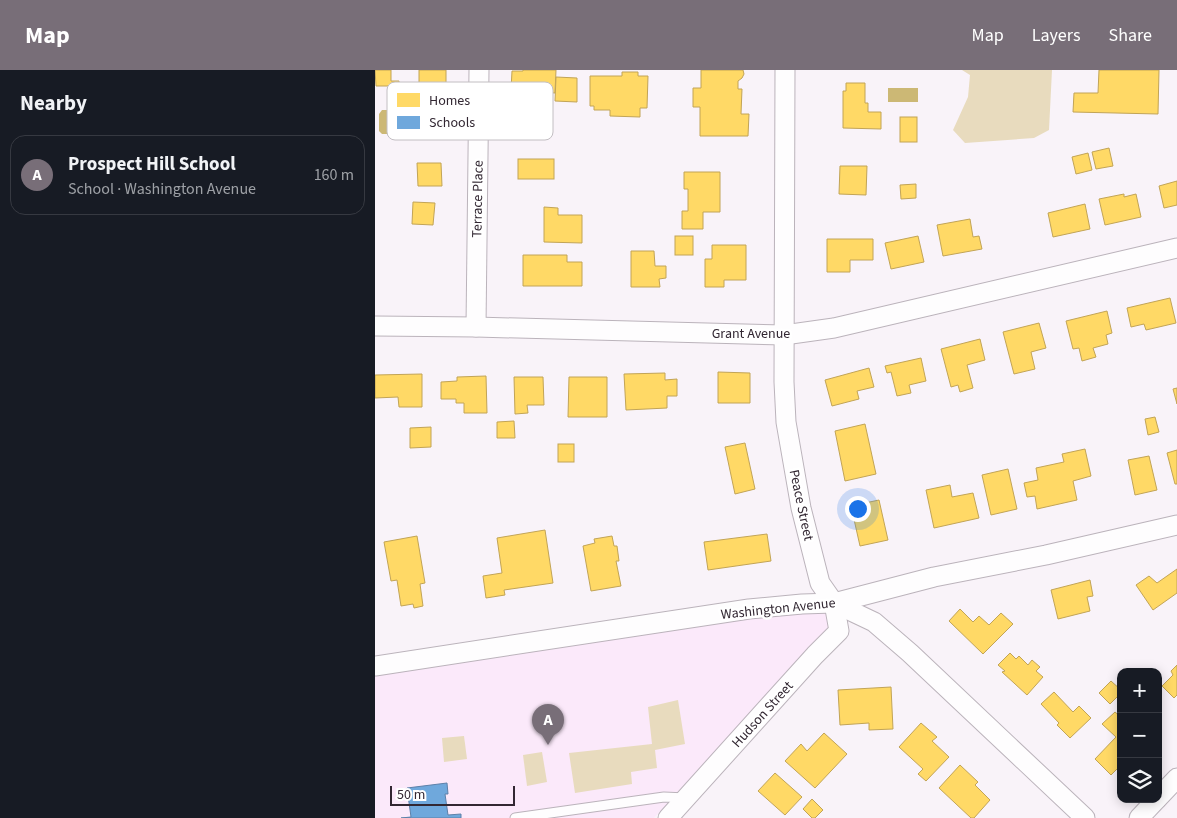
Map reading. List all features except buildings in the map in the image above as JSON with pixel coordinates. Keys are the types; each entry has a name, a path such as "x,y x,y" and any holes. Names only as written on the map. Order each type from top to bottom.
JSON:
{"street":[{"name":"Peace Street","path":"785,70 784,382 786,422 801,508 820,584 834,603 874,622 910,653 1085,818"},
{"name":"Terrace Place","path":"476,327 478,140"},
{"name":"Grant Avenue","path":"375,326 784,335 834,328 1177,248"},
{"name":"Washington Avenue","path":"375,666 749,609 834,603 934,577 1046,555 1177,525"},
{"name":"Hudson Street","path":"668,818 839,631 834,603"},
{"path":"1162,793 1177,778"},
{"path":"1139,818 1152,803"}],"lane":[{"path":"515,818 543,816 664,797 686,798"}],"shaded area":[{"path":"962,70 1052,70 1049,130 1034,138 965,143 953,130 968,97 970,75"},
{"path":"888,88 918,88 918,102 888,102"},
{"path":"382,110 387,110 387,134 382,134 379,131 379,114"},
{"path":"828,606 834,622 654,818 375,818 375,673"},
{"path":"678,700 685,744 655,750 657,768 631,772 632,784 575,793 569,753 652,744 648,707"},
{"path":"464,736 467,759 444,762 442,738"},
{"path":"542,752 547,782 527,786 523,755"}],"place":[{"name":"Prospect Hill School","path":"548,745"}]}
